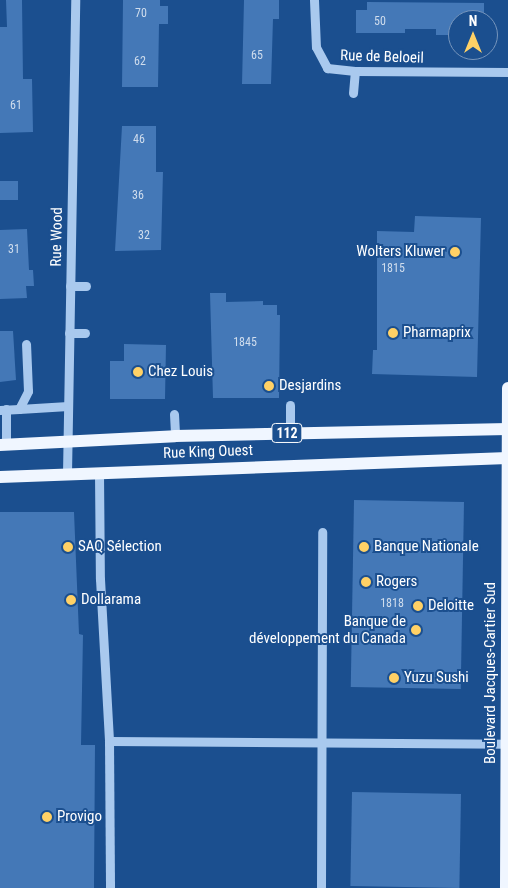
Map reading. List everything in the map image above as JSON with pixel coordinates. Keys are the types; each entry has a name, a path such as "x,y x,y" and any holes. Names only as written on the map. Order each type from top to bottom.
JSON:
{"main road":[{"name":"Boulevard Jacques-Cartier Sud","path":"506,888 508,388"},
{"name":"Rue King Ouest","path":"3,445 175,436 508,429"},
{"name":"Rue King Ouest","path":"0,477 508,458"}],"street":[{"name":"Rue Wood","path":"67,474 75,0"},
{"name":"Rue de Beloeil","path":"314,0 314,29 320,59 327,68 355,71 508,72"},
{"path":"353,93 355,71"},
{"path":"70,286 86,286"},
{"path":"69,333 85,333"},
{"path":"19,409 28,391 26,344"},
{"path":"290,405 290,433"},
{"path":"3,445 3,410 68,406"},
{"path":"174,414 175,436"},
{"path":"98,472 100,579 109,741 110,888"},
{"path":"321,888 322,532"},
{"path":"109,741 507,744"}],"building":[{"path":"6,0 22,0 23,79 32,79 33,132 0,133 0,27 7,27"},
{"path":"123,0 160,0 160,6 168,6 168,24 159,24 158,87 122,87"},
{"path":"244,0 279,0 279,19 273,19 271,84 242,84"},
{"path":"367,2 484,3 484,10 448,10 448,35 436,35 436,29 405,29 405,33 356,33 356,10 367,10"},
{"path":"122,126 156,126 156,172 163,172 161,250 115,251"},
{"path":"0,181 18,181 18,200 0,200"},
{"path":"415,216 481,218 477,377 372,374 373,350 377,350 377,231 414,232"},
{"path":"27,229 29,270 33,270 34,286 26,286 27,298 0,299 0,230"},
{"path":"210,293 226,293 226,302 263,301 263,305 277,305 277,315 280,315 279,398 213,398"},
{"path":"0,331 13,331 16,380 0,382"},
{"name":"Chez Louis","path":"124,344 166,345 165,399 110,399 110,361 124,361"},
{"path":"354,500 464,502 461,689 351,687"},
{"path":"0,512 74,512 79,634 83,635 81,745 95,745 94,888 0,888"},
{"path":"352,792 461,794 459,888 350,886"}],"place":[{"name":"Wolters Kluwer","path":"455,252"},
{"name":"Pharmaprix","path":"393,333"},
{"name":"Chez Louis","path":"138,372"},
{"name":"Desjardins","path":"269,386"},
{"name":"SAQ Sélection","path":"68,547"},
{"name":"Banque Nationale","path":"364,547"},
{"name":"Rogers","path":"366,582"},
{"name":"Dollarama","path":"71,600"},
{"name":"Deloitte","path":"418,606"},
{"name":"Banque de développement du Canada","path":"416,630"},
{"name":"Yuzu Sushi","path":"394,678"},
{"name":"Provigo","path":"47,817"}]}
